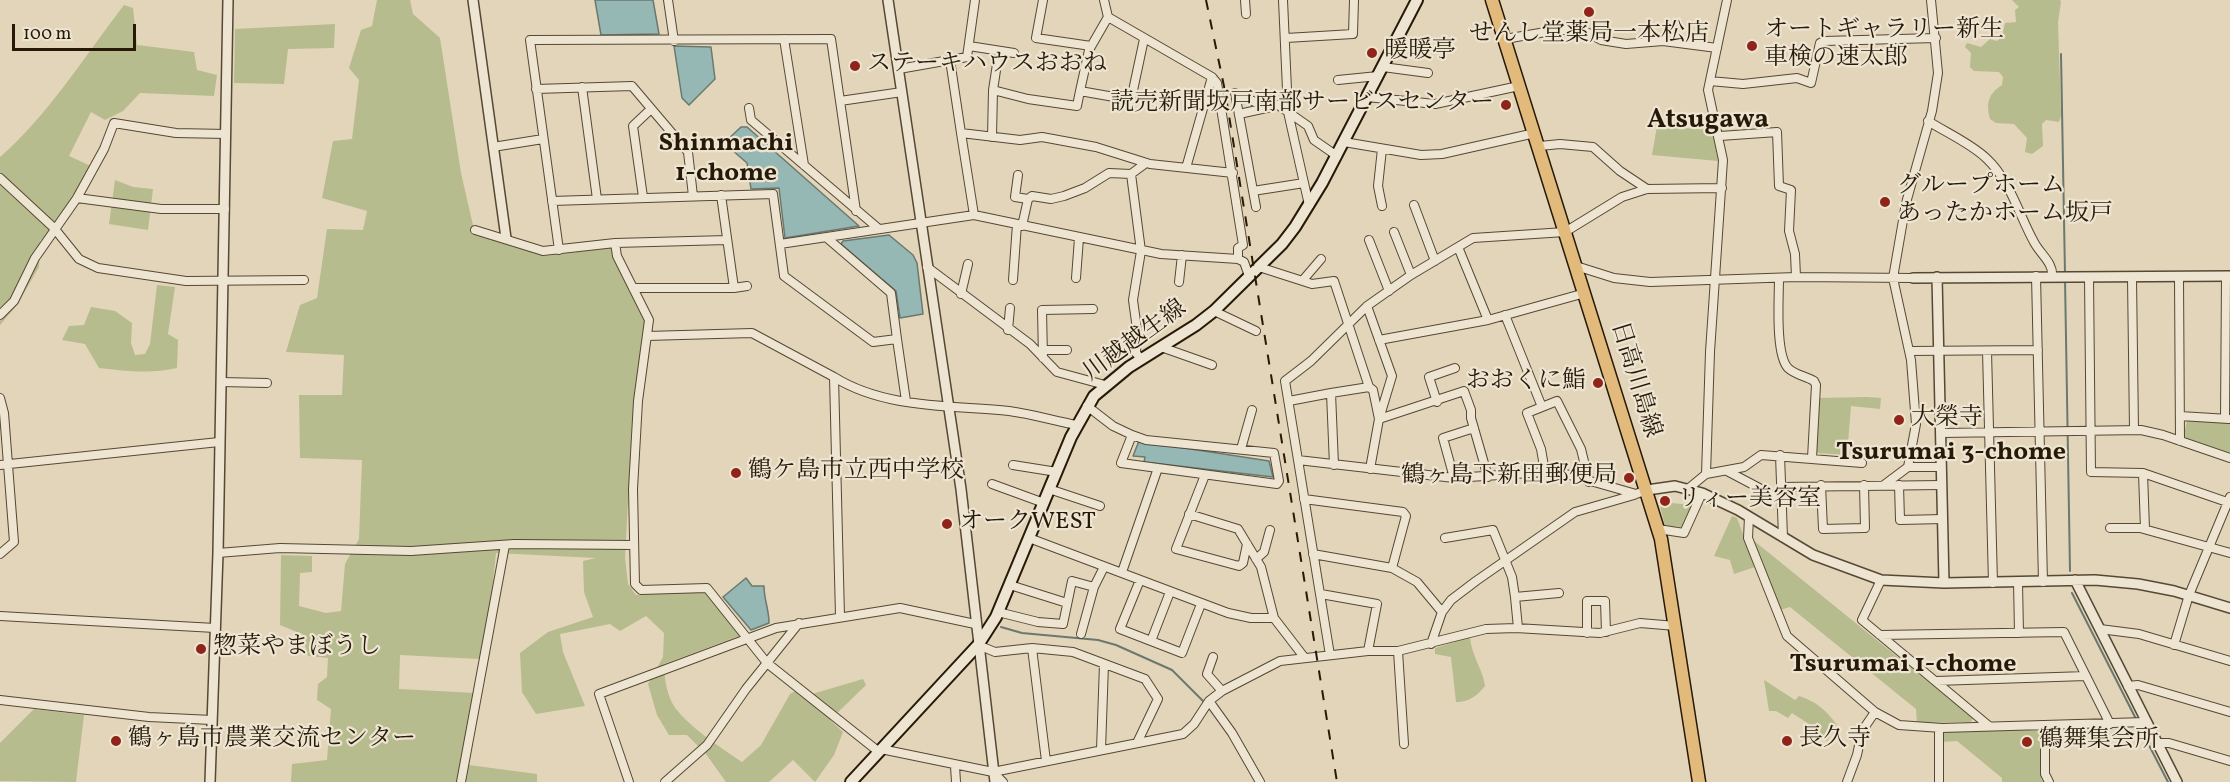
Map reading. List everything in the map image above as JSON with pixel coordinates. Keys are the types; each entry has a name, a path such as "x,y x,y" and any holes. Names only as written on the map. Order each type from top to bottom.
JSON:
{"main road":[{"name":"川越越生線","path":"851,782 978,645 998,612 1049,489 1087,406 1105,385 1141,359 1196,326 1282,244 1309,205 1344,142 1417,0"},
{"name":"日高川島線","path":"1492,0 1585,293 1641,492 1658,529 1676,626 1699,782"}],"street":[{"path":"210,782 218,553 228,0"},
{"path":"473,0 506,238"},
{"path":"668,0 674,41"},
{"path":"888,0 926,266 949,407 994,777"},
{"path":"899,69 967,57 975,0"},
{"path":"1043,0 1036,38 1091,46"},
{"path":"993,90 1028,99 1077,106 1091,46 1108,17 1104,0"},
{"path":"1245,0 1246,14"},
{"path":"1283,0 1288,112 1309,205"},
{"path":"1286,38 1353,34 1354,0"},
{"path":"1706,474 1710,352 1722,188 1719,136 1710,103 1710,81 1727,0"},
{"path":"1908,467 1916,424 1909,351 1893,278 1906,203 1938,73 1931,0"},
{"path":"1108,17 1212,77 1216,83 1233,173 1243,244 1238,248 1238,259"},
{"path":"1505,39 1557,30 1582,30 1601,40 1626,45 1663,41 1717,48"},
{"path":"1710,81 1743,84 1797,78 1811,83 1820,43 1824,41 1936,38"},
{"path":"784,39 804,166"},
{"path":"559,249 530,40 831,39 856,211"},
{"path":"1080,91 1131,100 1144,39"},
{"path":"969,46 1014,53"},
{"path":"992,137 991,95 999,51"},
{"path":"950,60 974,215"},
{"path":"1338,80 1380,72 1428,73"},
{"path":"1186,168 1212,77"},
{"path":"536,88 632,86 688,152 693,196"},
{"path":"1367,97 1435,104 1520,86"},
{"path":"582,87 597,199"},
{"path":"840,101 902,92"},
{"path":"1256,207 1235,93 1255,102 1278,105 1308,126 1314,140 1336,156"},
{"path":"1239,114 1278,105"},
{"path":"749,108 752,120 879,230"},
{"path":"643,198 633,126 651,109"},
{"path":"1928,121 1976,150 1992,164 2005,183 2032,240 2052,267 2052,278"},
{"path":"0,315 14,301 35,258 77,198 104,149 114,123 176,133 226,134"},
{"path":"1719,136 1777,132 1779,186 1791,190 1789,231 1795,254 1796,277"},
{"path":"1344,142 1420,155 1442,154 1536,133"},
{"path":"961,134 1020,140 1042,137 1096,147 1146,163 1233,173"},
{"path":"493,147 543,139"},
{"path":"1540,146 1560,144 1593,147 1620,171 1647,189"},
{"path":"1382,149 1378,186 1382,206"},
{"path":"1013,280 1019,225 1028,200 1032,196 1051,199 1064,196 1085,188 1108,173 1131,174 1146,163"},
{"path":"1131,174 1141,251 1133,300 1137,329 1136,353 1141,359"},
{"path":"1018,175 1015,197 1028,200"},
{"path":"0,178 54,228 79,259 98,268 186,281 304,280"},
{"path":"1253,191 1304,183"},
{"path":"1330,654 1285,381 1311,361 1367,306 1411,275 1473,238 1488,235 1565,232 1622,197 1647,189 1722,188"},
{"path":"552,201 773,194 784,276 873,342 897,339"},
{"path":"721,195 734,288"},
{"path":"77,198 161,209 225,209"},
{"path":"1414,205 1435,261"},
{"path":"780,244 974,215 1141,251 1238,259 1244,262 1249,276"},
{"path":"475,230 543,251 615,243 727,240"},
{"path":"1394,232 1411,275"},
{"path":"827,238 891,293 906,401"},
{"path":"1076,278 1079,238"},
{"path":"1369,240 1389,291"},
{"path":"615,243 616,256 649,320 638,412 633,489 635,584 641,590 706,588 749,638 767,663 880,751 955,766 994,777 1003,782"},
{"path":"1458,247 1488,320"},
{"path":"1179,282 1182,255"},
{"path":"1303,280 1321,259"},
{"path":"962,294 968,264"},
{"path":"926,266 1008,330 1044,354 1058,372 1105,385"},
{"path":"1576,266 1614,278 1650,282 1796,277 2180,278 2228,276 2228,419 2180,416"},
{"path":"1259,267 1303,280 1312,285 1334,281 1369,387 1373,390 1379,419"},
{"path":"2036,276 2043,582"},
{"path":"1937,277 1944,583"},
{"path":"1779,278 1780,334 1784,361 1795,373 1809,378 1816,385 1812,458"},
{"path":"2089,278 2089,429 2092,474 2144,473 2229,500 2189,595 2174,645"},
{"path":"2132,278 2134,430"},
{"path":"2180,278 2181,441"},
{"path":"633,288 747,286"},
{"path":"1379,340 1488,320 1585,293"},
{"path":"1367,306 1392,376 1379,419 1370,469"},
{"path":"1008,330 1010,308"},
{"path":"1044,354 1042,310 1093,309"},
{"path":"1214,311 1256,331"},
{"path":"1505,315 1542,407"},
{"path":"647,336 752,333 851,387 906,401 949,407 1011,411 1077,425"},
{"path":"1161,347 1212,364"},
{"path":"1044,354 1067,350"},
{"path":"1909,351 2038,350"},
{"path":"1987,351 1993,583"},
{"path":"1437,402 1429,377 1455,368"},
{"path":"834,377 840,616"},
{"path":"221,382 267,383"},
{"path":"1289,401 1369,387"},
{"path":"1379,419 1437,402 1464,391 1472,410 1474,428 1488,477"},
{"path":"1331,393 1334,465"},
{"path":"0,399 4,464 14,542 0,554"},
{"path":"1545,472 1541,449 1527,414 1557,401 1581,449 1589,482"},
{"path":"1087,406 1113,426 1146,440 1274,453 1280,481 1277,484 1121,463 1132,435"},
{"path":"1241,448 1252,410"},
{"path":"1454,478 1443,438 1474,428"},
{"path":"1942,433 2134,430 2181,441 2230,458"},
{"path":"4,464 219,442"},
{"path":"1780,455 1783,537"},
{"path":"1689,488 1706,474 1744,468 1757,456 1780,455 1862,464"},
{"path":"1298,460 1454,478 1545,472 1566,474 1589,482 1641,492"},
{"path":"1013,465 1057,472"},
{"path":"1884,485 1908,467 1941,467"},
{"path":"1122,572 1158,468"},
{"path":"1726,471 1782,500"},
{"path":"2144,473 2145,529"},
{"path":"1205,475 1176,549 1239,566 1243,563 1247,544"},
{"path":"992,484 1044,503"},
{"path":"1781,487 1942,484"},
{"path":"1821,485 1823,529 1865,528 1864,486"},
{"path":"1899,485 1900,520 1943,519"},
{"path":"1431,644 1443,612 1453,599 1575,512 1665,486 1689,488 1702,493 1749,517 1822,560 1881,580 1993,583 2075,580 2138,584 2189,595 2230,608"},
{"path":"1049,489 1100,506"},
{"path":"1658,529 1684,533 1702,493"},
{"path":"1305,499 1403,512 1406,516 1392,568"},
{"path":"1189,514 1238,529 1261,567 1274,618 1304,657"},
{"path":"1749,517 1748,538 1787,636 1875,712 1899,725 1939,728 2146,722"},
{"path":"2110,528 2145,529 2230,553"},
{"path":"1256,560 1264,552 1269,530"},
{"path":"1445,538 1493,530 1506,561 1515,597 1518,628"},
{"path":"1029,538 1201,604 1251,618 1274,618"},
{"path":"218,553 280,548 411,551 505,544 634,545"},
{"path":"460,782 505,544"},
{"path":"1313,554 1392,568 1417,582 1443,612"},
{"path":"1081,634 1094,587 1104,567"},
{"path":"1140,580 1120,629 1182,653 1201,604"},
{"path":"1881,580 1862,620 1989,726"},
{"path":"2075,580 2177,782"},
{"path":"998,612 1038,622 1063,624 1072,581 1094,587"},
{"path":"2018,582 2019,633"},
{"path":"1010,585 1067,603"},
{"path":"1151,641 1170,592"},
{"path":"1515,597 1559,593"},
{"path":"1321,594 1377,604 1368,651"},
{"path":"1587,633 1587,601 1605,601 1606,632"},
{"path":"629,782 599,694 749,638 799,623 900,608 975,624"},
{"path":"0,616 214,627"},
{"path":"665,782 707,745 767,663 790,638 799,623"},
{"path":"994,777 1046,761 1183,734 1194,724 1209,701 1222,690 1280,661 1330,654 1398,651 1486,629 1518,628 1587,633 1606,632 1640,623 1676,626"},
{"path":"2100,629 2139,634 2230,661"},
{"path":"1880,635 2064,632 2110,724"},
{"path":"978,645 995,652 1032,648 1073,652 1145,679 1158,699 1137,743"},
{"path":"1032,648 1046,761"},
{"path":"1398,651 1404,744"},
{"path":"1213,657 1207,674 1222,690"},
{"path":"1101,750 1104,664"},
{"path":"1936,681 2086,676"},
{"path":"2128,686 2138,685 2230,712"},
{"path":"0,700 149,717 212,720"},
{"path":"1209,701 1232,733 1260,782"},
{"path":"1847,782 1862,731 1875,712"},
{"path":"2045,725 2045,774 2049,782"},
{"path":"1939,728 1939,782"},
{"path":"2157,743 2169,743 2230,761"},
{"path":"955,766 956,782"}],"green space":[{"path":"377,0 410,0 413,14 440,38 461,173 475,234 545,256 610,248 643,313 645,322 632,425 625,558 628,584 636,595 707,588 742,635 664,664 670,699 676,709 698,730 742,762 761,745 790,694 795,691 802,697 863,679 866,685 830,720 843,732 834,755 815,782 793,760 769,782 726,782 706,754 687,735 669,735 657,715 648,684 663,657 664,633 646,616 620,631 610,624 560,634 563,652 585,706 536,714 522,692 520,653 548,632 593,617 584,592 583,561 596,558 496,553 492,591 479,659 400,655 399,689 475,693 469,765 537,774 537,782 291,782 292,764 327,760 331,709 317,700 318,684 327,677 328,658 308,656 302,634 280,625 281,555 312,556 312,572 300,573 299,606 326,613 341,611 345,564 359,539 362,460 300,458 299,395 342,395 344,355 286,352 300,305 317,298 327,229 363,230 367,211 322,198 333,141 352,139 359,80 349,68 361,30 372,26"},
{"path":"2012,0 2060,0 2061,2 2058,22 2061,116 2059,122 2046,120 2042,124 2043,146 2032,154 2025,152 2027,138 2014,124 1996,123 1990,119 1989,99 2002,85 2003,77 1999,72 1974,71 1970,67 1971,53 1965,47 1967,43 1981,47 1990,39 1997,41 2002,37 2005,23 2016,22 2015,10 2019,7"},
{"path":"124,5 133,8 137,45 194,52 197,70 217,75 214,96 140,93 123,111 105,120 91,112 69,156 93,167 54,228 40,241 39,267 17,305 0,325 0,157 34,124"},
{"path":"335,24 334,48 288,49 284,84 234,83 235,29"},
{"path":"1657,126 1712,130 1718,161 1652,155"},
{"path":"115,180 133,187 153,189 148,230 109,224"},
{"path":"157,285 175,287 168,334 178,340 177,368 129,371 99,368 85,344 62,340 69,326 84,325 91,307 115,311 132,323 131,343 135,355 145,354 150,344"},
{"path":"1818,398 1881,398 1880,409 1851,406 1847,455 1815,451"},
{"path":"2187,421 2230,423 2230,454 2187,439 2184,435"},
{"path":"1661,502 1692,505 1683,527 1665,526"},
{"path":"1732,516 1737,518 1755,567 1734,574 1730,560 1714,556"},
{"path":"1753,540 1973,718 1971,722 1917,723 1916,709 1790,607 1780,610"},
{"path":"1470,637 1485,686 1472,698 1456,702 1451,657 1435,654 1435,648"},
{"path":"1764,680 1795,700 1799,696 1825,711 1837,725 1827,741 1809,731 1812,726 1792,713 1788,718 1776,711 1769,711"},
{"path":"34,709 84,715 76,782 0,781 0,743"},
{"path":"2038,728 2041,731 2041,779 2044,782 2002,782 2002,778 1957,741 1941,742 1944,731"}],"water":[{"path":"595,0 653,0 659,34 601,35"},
{"path":"674,46 711,47 715,79 689,105 682,98"},
{"path":"741,127 747,127 859,226 785,238 779,188 751,189 747,163 724,143"},
{"path":"889,235 913,255 917,263 923,314 900,318 896,291 841,244 843,241"},
{"path":"1139,441 1269,461 1273,477 1144,462 1145,457 1133,456"},
{"path":"746,578 752,586 764,586 769,618 769,623 751,630 723,597"}],"waterway":[{"path":"2061,54 2065,274"},
{"path":"2065,279 2070,571"},
{"path":"2072,593 2136,719"},
{"path":"1001,627 1022,633 1098,640 1116,645 1172,670 1204,702"},
{"path":"2138,724 2168,782"}],"railway":[{"path":"1206,0 1225,91 1337,782"}],"place":[{"name":"せんし堂薬局一本松店","path":"1589,12"},
{"name":"オートギャラリー新生 車検の速太郎","path":"1752,46"},
{"name":"暖暖亭","path":"1372,53"},
{"name":"ステーキハウスおおね","path":"855,66"},
{"name":"読売新聞坂戸南部サービスセンター","path":"1506,105"},
{"name":"グループホーム あったかホーム坂戸","path":"1885,202"},
{"name":"おおくに鮨","path":"1598,383"},
{"name":"大榮寺","path":"1899,420"},
{"name":"鶴ケ島市立西中学校","path":"736,473"},
{"name":"鶴ヶ島下新田郵便局","path":"1629,478"},
{"name":"リィー美容室","path":"1665,501"},
{"name":"オークWEST","path":"947,524"},
{"name":"惣菜やまぼうし","path":"201,649"},
{"name":"鶴ヶ島市農業交流センター","path":"116,741"},
{"name":"長久寺","path":"1787,741"},
{"name":"鶴舞集会所","path":"2027,742"}],"district":[{"name":"Atsugawa","path":"1708,122"},
{"name":"Shinmachi 1-chome","path":"726,160"},
{"name":"Tsurumai 3-chome","path":"1951,454"},
{"name":"Tsurumai 1-chome","path":"1903,666"}]}
